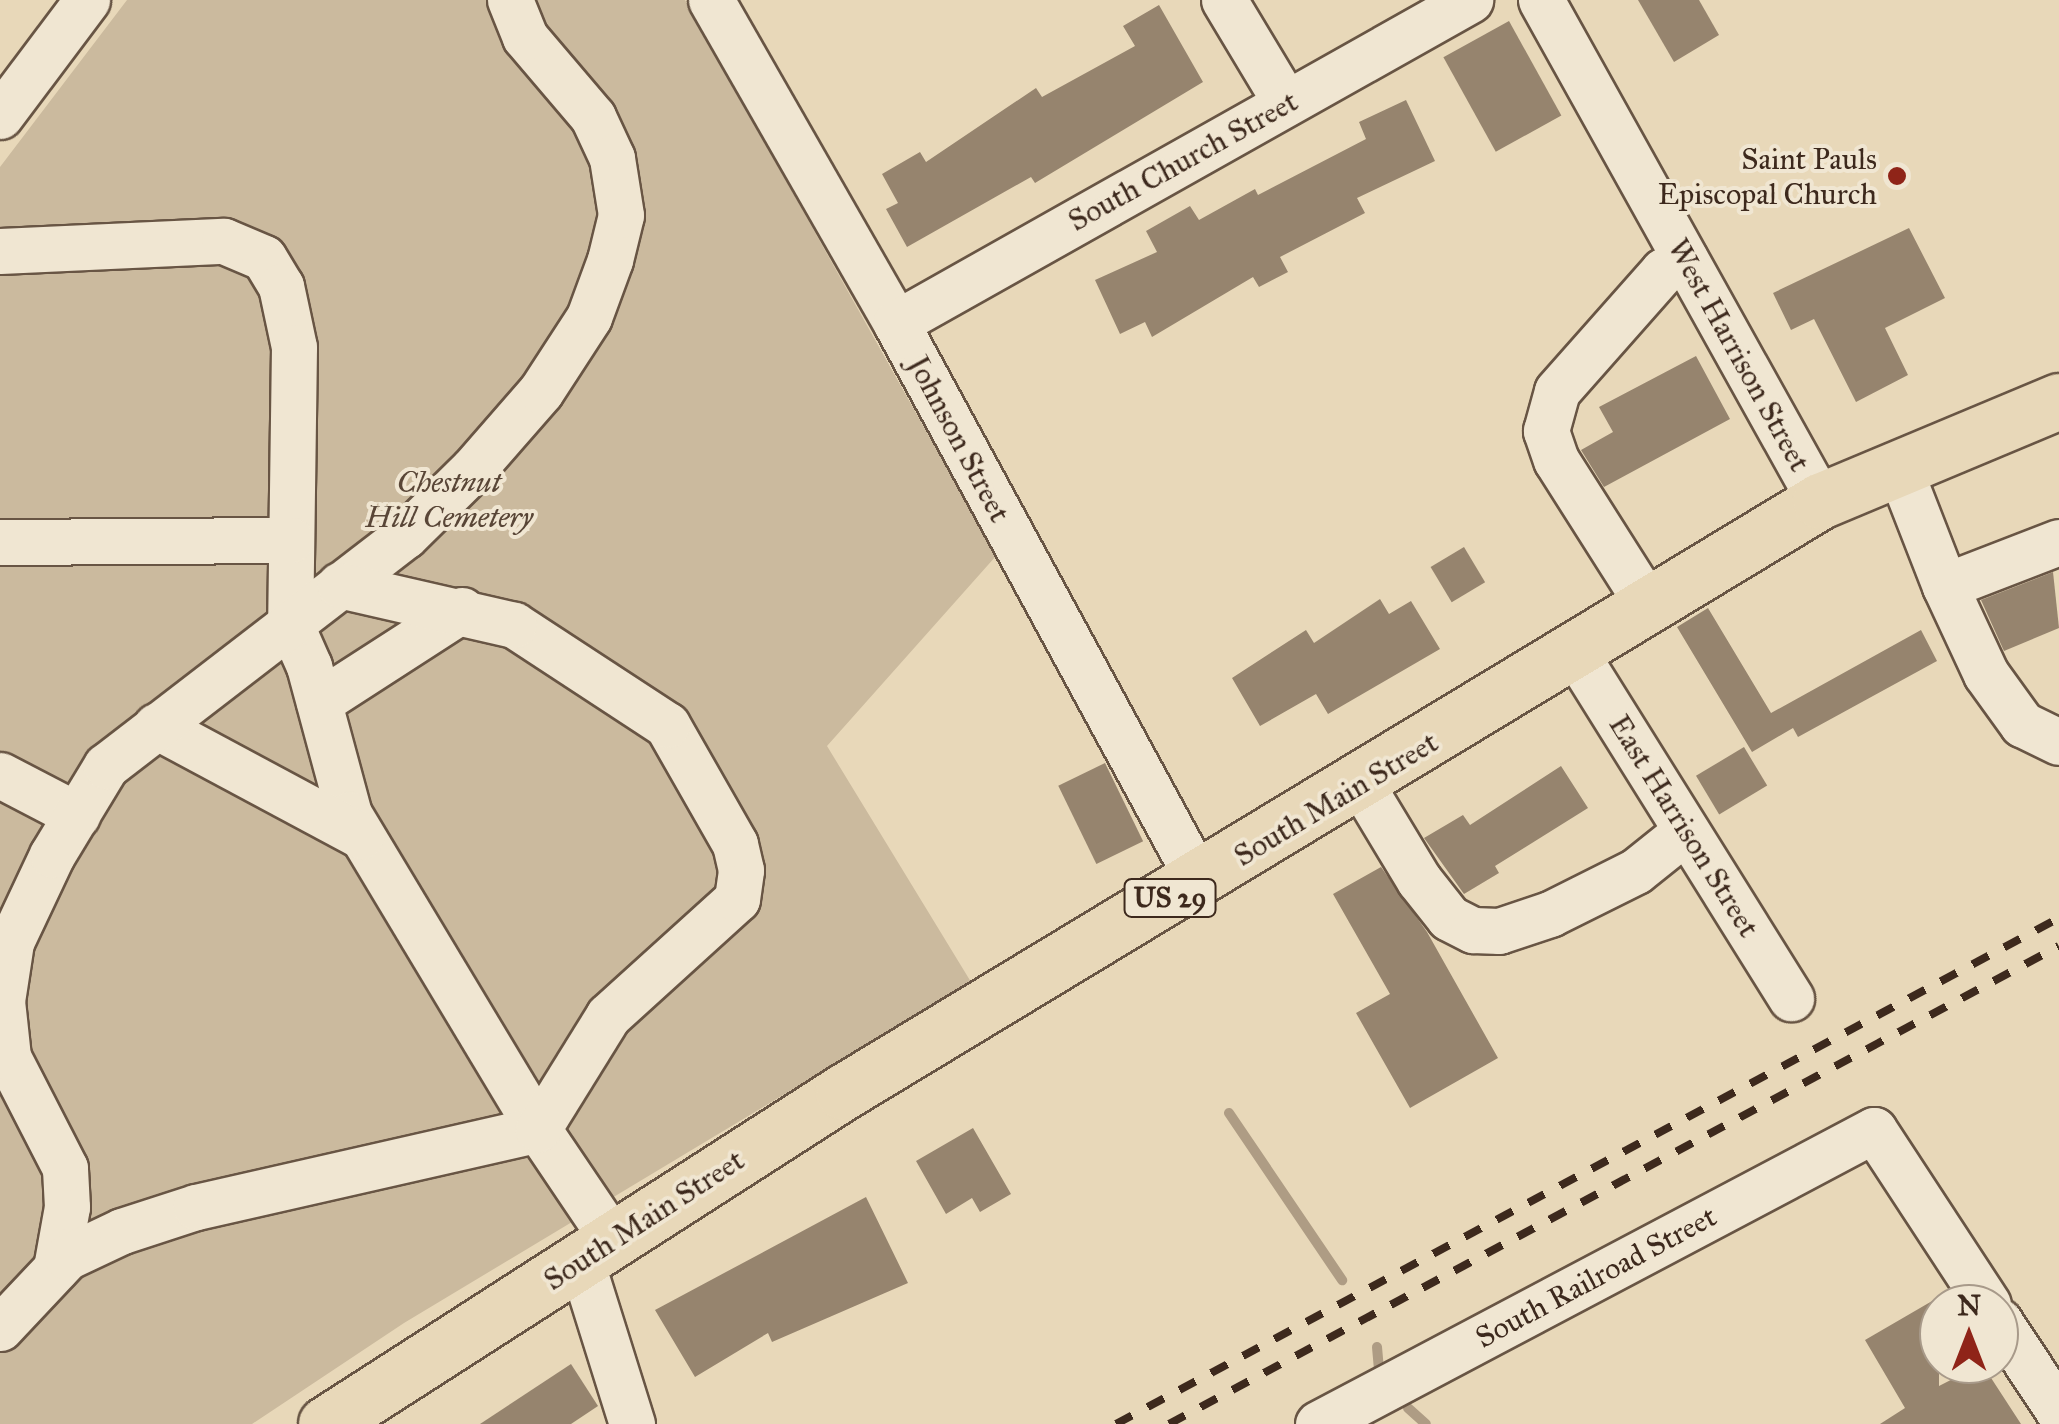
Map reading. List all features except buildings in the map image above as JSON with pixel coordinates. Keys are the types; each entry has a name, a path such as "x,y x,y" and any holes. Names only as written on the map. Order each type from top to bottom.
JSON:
{"main road":[{"name":"South Main Street","path":"326,1424 843,1092 1576,654 1820,501 2059,401"}],"street":[{"path":"0,116 87,0"},
{"name":"Johnson Street","path":"711,0 896,323 1199,882"},
{"path":"1224,0 1286,103"},
{"name":"South Church Street","path":"896,323 1470,0"},
{"name":"West Harrison Street","path":"1541,0 1820,501"},
{"path":"56,1268 67,1207 65,1168 4,1058 2,1001 10,942 77,814 106,766 405,536 541,390 588,317 610,260 621,214 612,158 593,117 508,6"},
{"path":"0,251 224,241 264,258 281,286 294,347 290,623 319,702 348,814 538,1129 597,1251 632,1424"},
{"path":"1650,608 1556,460 1546,431 1557,391 1644,290 1685,259"},
{"path":"1898,468 1945,586 1986,674 2022,724 2059,742"},
{"path":"0,542 291,540"},
{"path":"1945,586 2059,542"},
{"path":"0,1328 56,1268 122,1231 196,1207 538,1129 608,1016 737,899 741,870 735,844 667,725 514,625 340,585"},
{"path":"319,702 462,610"},
{"name":"East Harrison Street","path":"1576,654 1791,998"},
{"path":"156,726 361,836"},
{"path":"0,775 77,814"},
{"path":"1361,784 1419,880 1450,918 1473,930 1499,931 1550,914 1636,871 1686,831"},
{"name":"South Railroad Street","path":"1318,1424 1874,1130 1975,1284"},
{"path":"2019,1351 2059,1412"}],"green space":[{"name":"Chestnut Hill Cemetery","path":"127,0 685,0 996,556 827,746 971,982 404,1323 252,1424 0,1424 0,167"}],"waterway":[{"path":"1229,1113 1342,1280"},
{"path":"1377,1347 1379,1371"},
{"path":"1408,1408 1426,1424"}],"railway":[{"path":"1116,1424 2059,918"},
{"path":"1169,1424 2059,946"}],"place":[{"name":"Saint Pauls Episcopal Church","path":"1897,176"}]}
